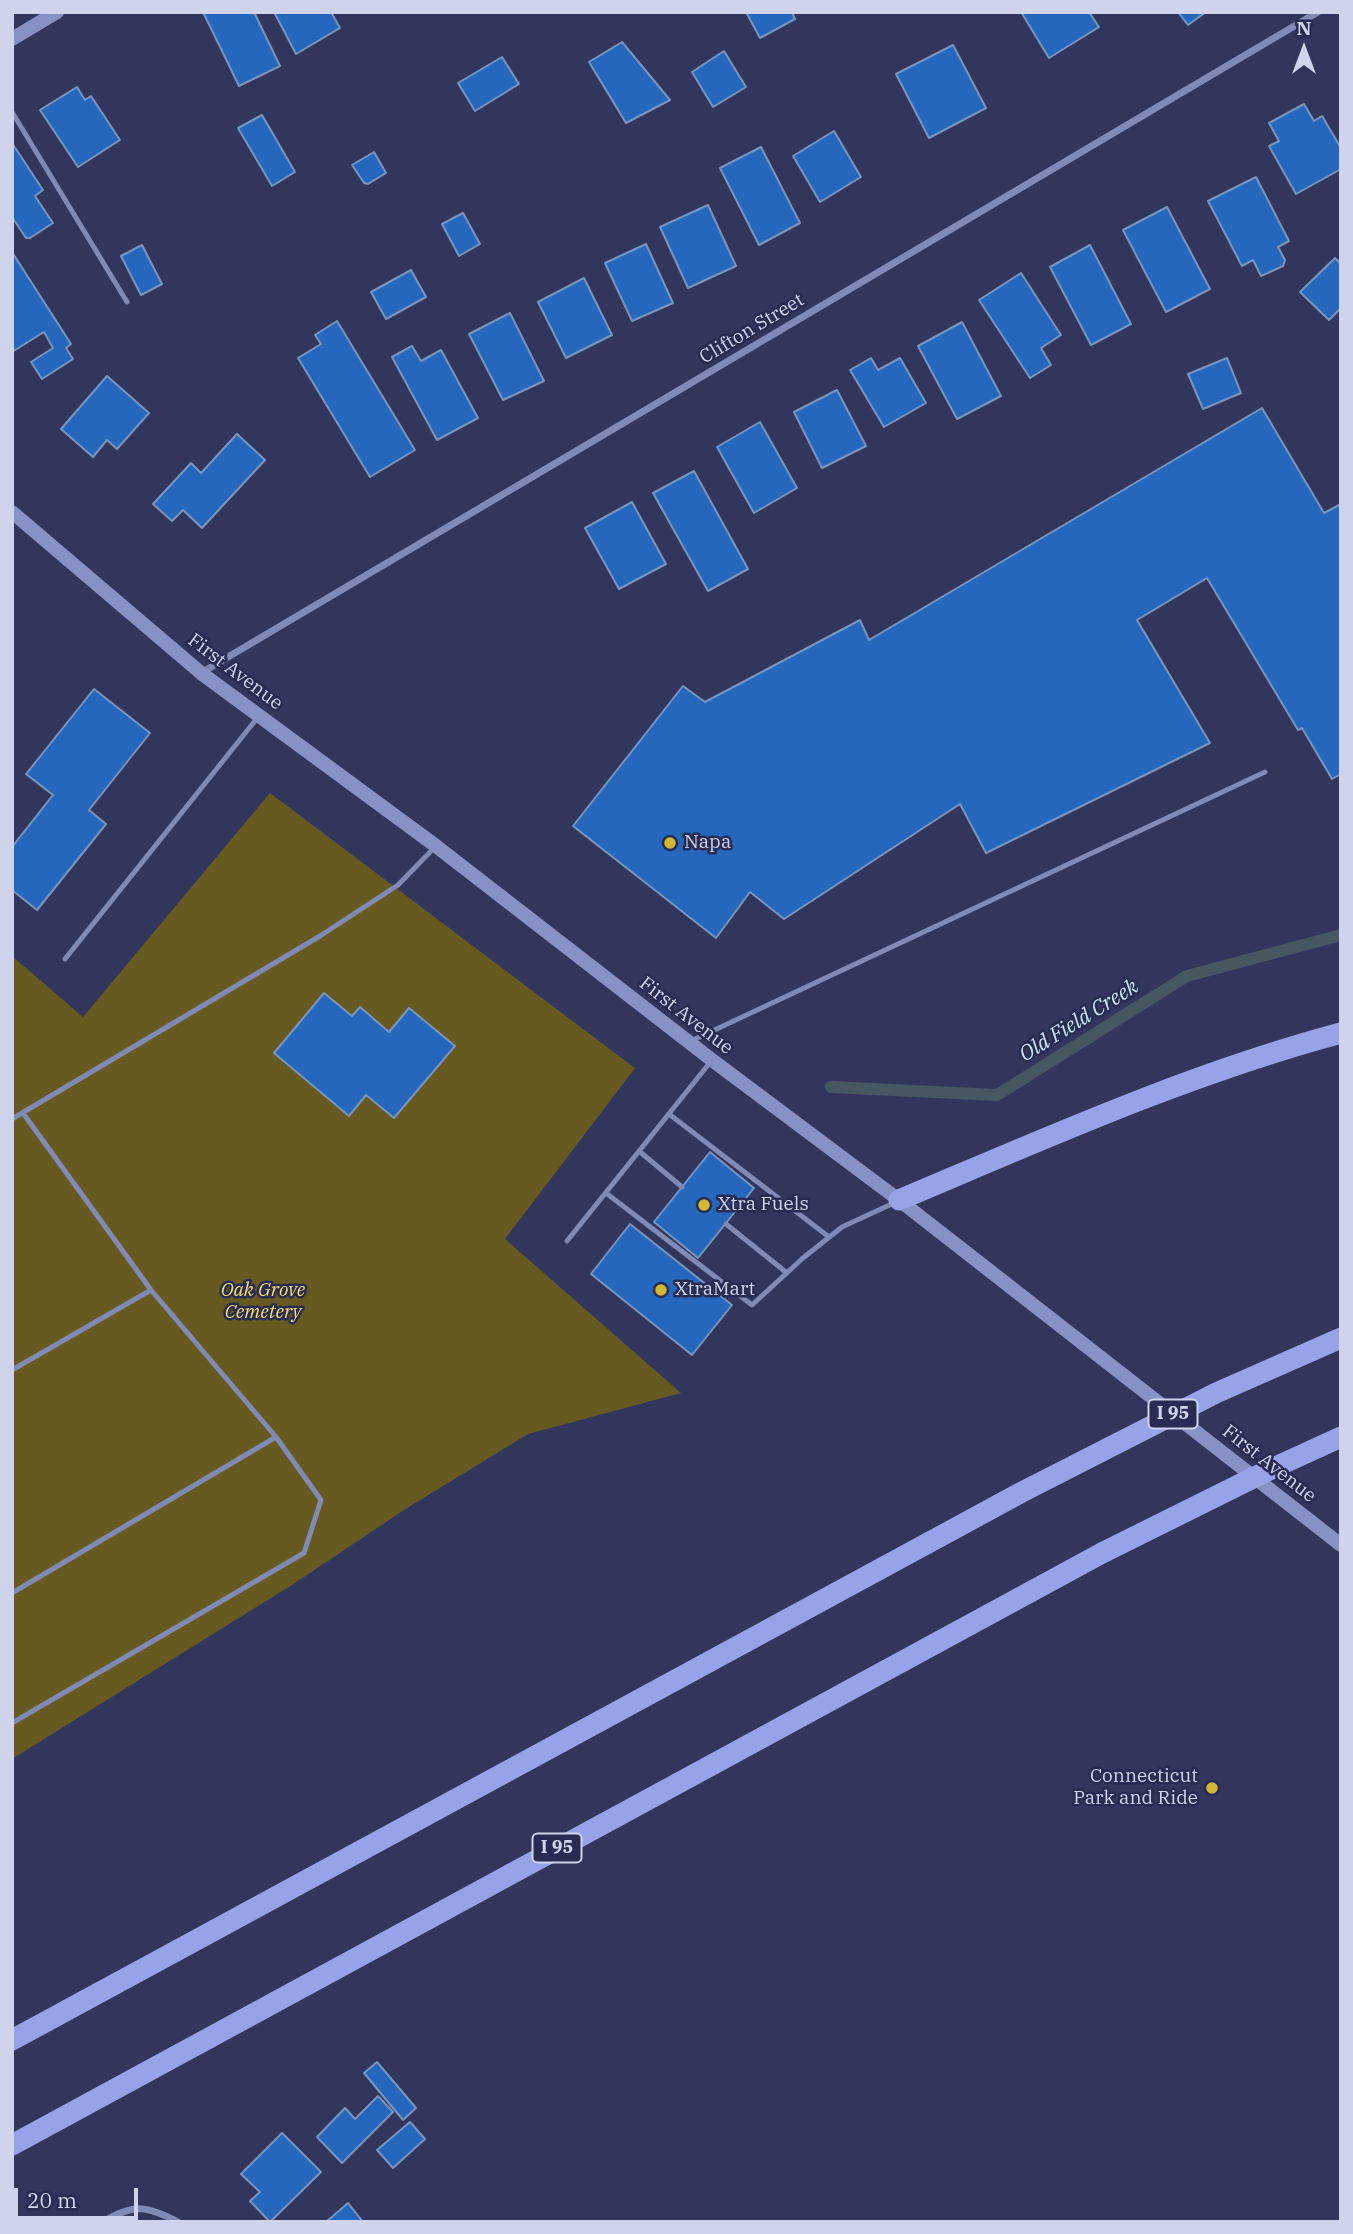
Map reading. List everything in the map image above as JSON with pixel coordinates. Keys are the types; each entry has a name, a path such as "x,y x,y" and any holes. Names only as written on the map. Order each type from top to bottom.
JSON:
{"highway":[{"path":"898,1200 1164,1090 1341,1033"},
{"name":"I 95","path":"12,2040 1022,1492 1178,1411 1334,1341"},
{"name":"I 95","path":"12,2145 1102,1553 1341,1437"}],"main road":[{"path":"12,39 57,12"},
{"name":"First Avenue","path":"12,512 201,673 436,846 898,1200 1341,1545"}],"street":[{"name":"Clifton Street","path":"201,673 1318,12"},
{"path":"103,2222 126,2211 141,2208 154,2209 178,2222"}],"lane":[{"path":"12,112 127,302"},
{"path":"65,959 260,715"},
{"path":"689,1042 1265,772"},
{"path":"12,1119 320,936 398,885 436,846"},
{"path":"567,1241 712,1060"},
{"path":"12,1723 304,1553 321,1500 276,1437 151,1290 23,1113"},
{"path":"669,1114 829,1237"},
{"path":"639,1152 682,1187"},
{"path":"606,1193 752,1305 842,1227 898,1200"},
{"path":"726,1224 787,1273"},
{"path":"12,1370 151,1290"},
{"path":"12,1593 276,1437"}],"green space":[{"name":"Oak Grove Cemetery","path":"270,793 635,1068 505,1239 681,1393 528,1434 12,1759 12,956 83,1017"}],"building":[{"path":"203,12 254,12 280,66 239,86"},
{"path":"274,12 331,12 340,28 296,54"},
{"path":"746,12 792,12 795,19 760,38"},
{"path":"1021,12 1089,12 1099,27 1049,58"},
{"path":"1178,12 1206,12 1188,25"},
{"path":"622,42 670,100 626,123 589,62"},
{"path":"953,45 986,108 929,138 896,74"},
{"path":"724,51 746,87 713,107 692,72"},
{"path":"502,57 519,84 475,111 458,83"},
{"path":"77,87 85,100 91,96 120,140 78,167 40,110"},
{"path":"1304,104 1314,121 1322,116 1341,148 1341,169 1296,194 1269,146 1279,141 1269,123"},
{"path":"262,115 295,172 272,186 238,128"},
{"path":"834,131 861,177 820,202 793,156"},
{"path":"12,143 43,190 35,196 53,223 30,238 26,238 12,217"},
{"path":"761,147 800,223 759,245 720,168"},
{"path":"374,152 386,173 368,184 364,183 352,165"},
{"path":"1256,177 1289,241 1278,247 1285,260 1283,266 1261,276 1253,260 1242,266 1208,201"},
{"path":"708,205 736,266 688,288 660,227"},
{"path":"1167,207 1210,289 1166,312 1123,230"},
{"path":"463,213 480,244 459,256 442,224"},
{"path":"646,244 673,303 632,321 605,263"},
{"path":"142,245 162,284 141,295 121,256"},
{"path":"1090,245 1131,324 1091,345 1050,267"},
{"path":"12,252 71,344 66,348 73,359 42,379 31,362 53,348 44,332 12,352"},
{"path":"1335,258 1341,264 1341,308 1329,320 1300,292"},
{"path":"411,270 426,297 386,319 371,292"},
{"path":"1021,273 1061,335 1041,348 1051,365 1030,378 979,300"},
{"path":"584,278 612,335 566,358 538,302"},
{"path":"510,313 544,381 503,400 469,334"},
{"path":"337,321 415,450 370,477 298,358 321,344 315,335"},
{"path":"962,322 1001,396 957,419 918,346"},
{"path":"412,346 421,361 441,350 478,418 437,440 392,357"},
{"path":"871,358 878,370 900,358 926,403 884,427 850,370"},
{"path":"1227,358 1241,393 1203,409 1188,374"},
{"path":"107,376 149,413 117,449 107,440 93,457 61,429"},
{"path":"837,390 866,446 822,468 794,412"},
{"path":"1262,408 1324,513 1341,504 1341,774 1332,779 1302,728 1298,730 1207,578 1137,620 1210,743 986,853 960,804 784,919 750,892 716,938 573,826 683,686 705,702 860,620 869,640"},
{"path":"760,422 797,488 754,513 717,447"},
{"path":"237,434 265,460 202,528 183,510 172,521 153,504 191,463 201,473"},
{"path":"694,471 748,569 708,591 653,493"},
{"path":"632,502 666,564 619,589 585,528"},
{"path":"94,689 150,733 89,810 106,824 37,910 12,890 12,847 53,795 26,774"},
{"path":"324,993 352,1016 360,1007 389,1032 409,1008 455,1046 394,1118 366,1095 349,1116 274,1053"},
{"name":"Xtra Fuels","path":"710,1152 754,1188 698,1258 654,1222"},
{"name":"XtraMart","path":"630,1224 732,1305 692,1355 591,1274"},
{"path":"377,2062 416,2108 403,2120 364,2073"},
{"path":"378,2096 393,2112 342,2163 317,2137 345,2108 355,2119"},
{"path":"410,2122 425,2139 393,2168 377,2150"},
{"path":"282,2133 321,2172 270,2222 250,2201 260,2192 241,2174"},
{"path":"348,2203 363,2222 326,2222"}],"waterway":[{"name":"Old Field Creek","path":"831,1087 997,1095 1187,976 1341,935"}],"place":[{"name":"Napa","path":"670,843"},
{"name":"Xtra Fuels","path":"704,1205"},
{"name":"XtraMart","path":"661,1290"},
{"name":"Connecticut Park and Ride","path":"1212,1788"}]}
